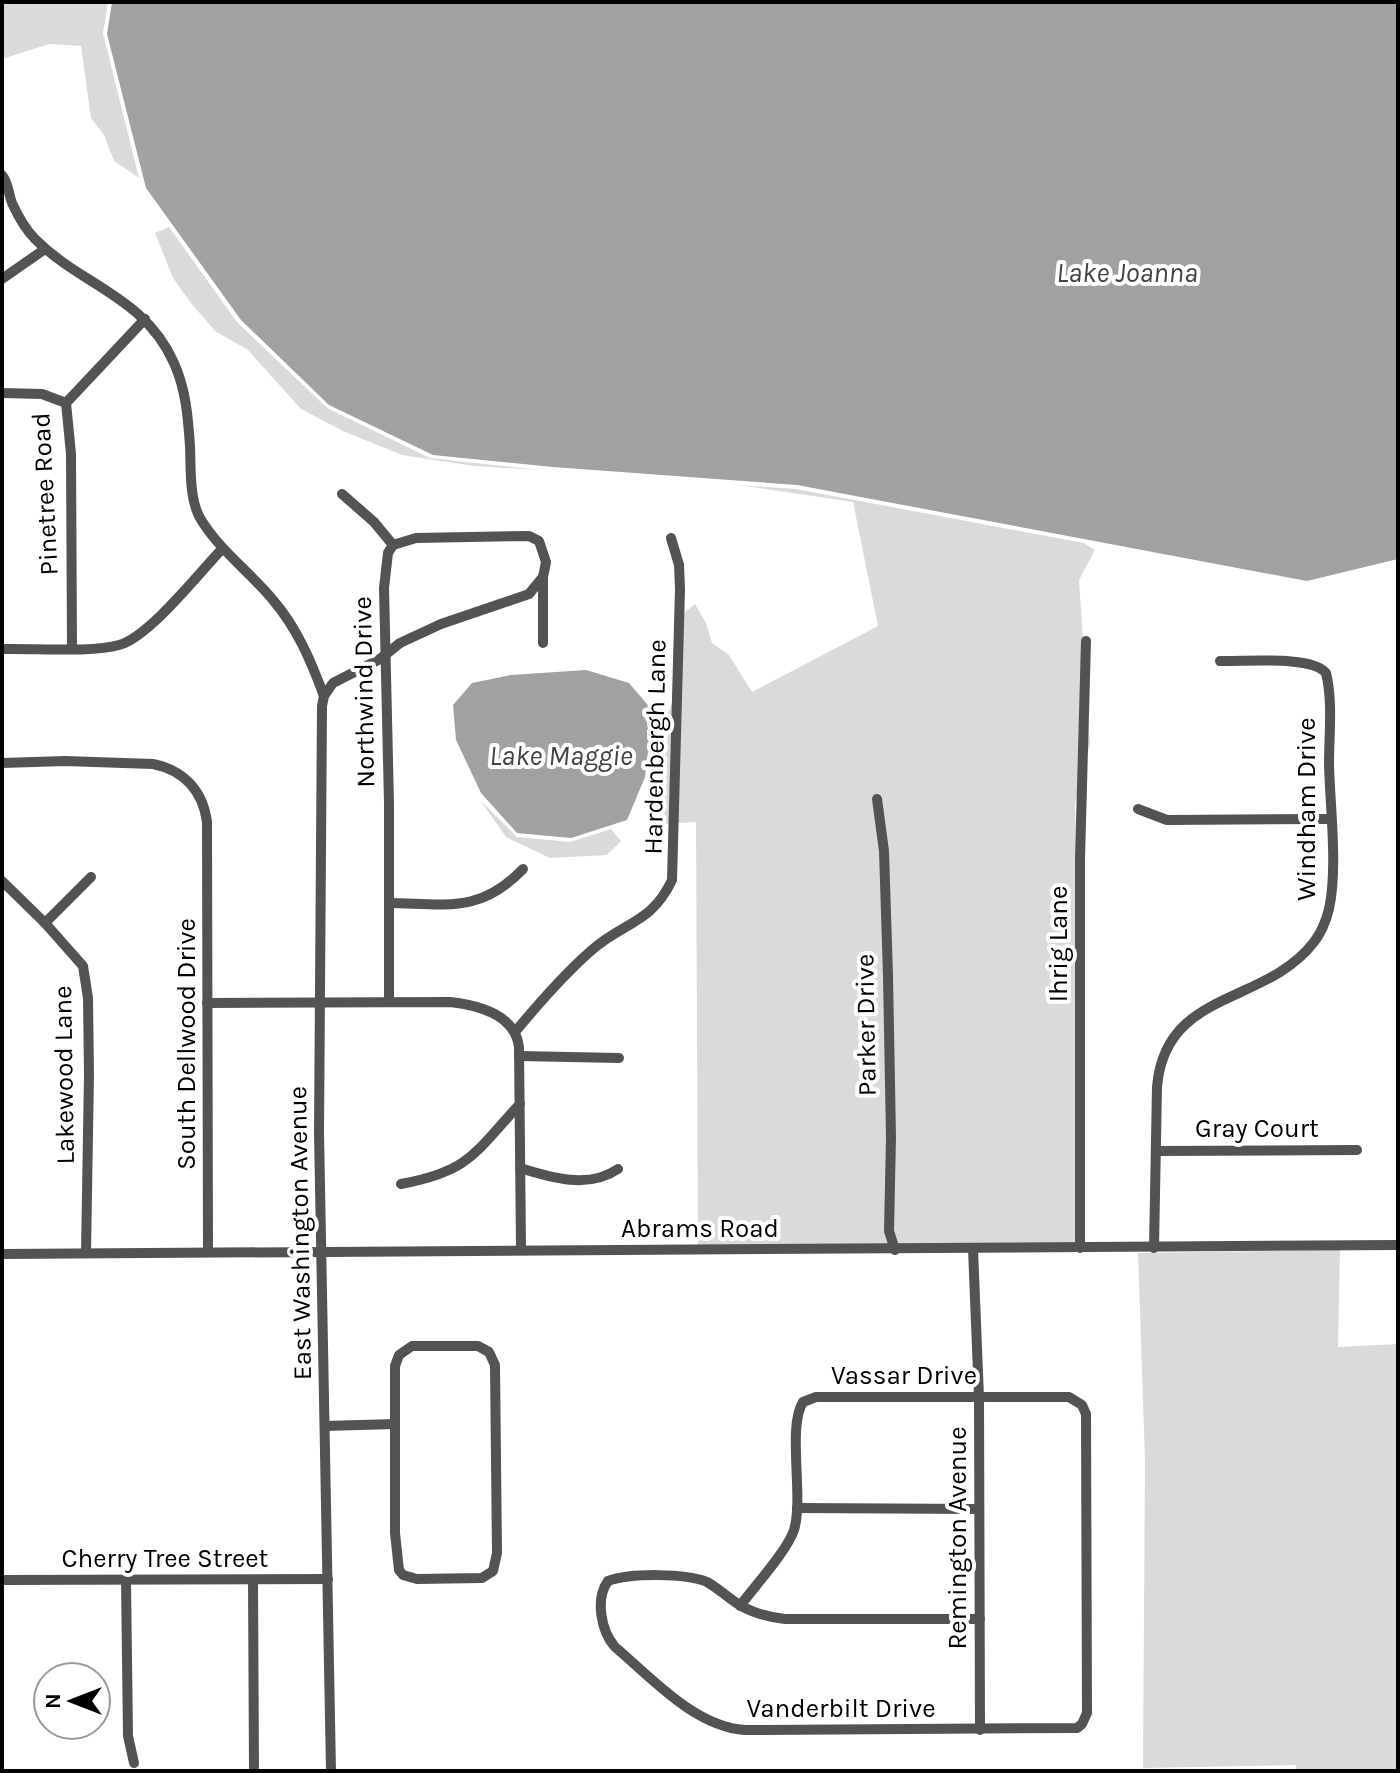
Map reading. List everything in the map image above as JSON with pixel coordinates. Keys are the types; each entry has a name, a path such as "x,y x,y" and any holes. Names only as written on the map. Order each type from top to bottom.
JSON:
{"street":[{"path":"2,175 22,223 45,249 145,319 162,341 186,400 195,501 200,517 222,549 254,579 289,621 313,665 324,696"},
{"path":"2,279 45,249"},
{"path":"66,403 145,319"},
{"name":"Pinetree Road","path":"2,393 42,394 66,403 71,470 72,648"},
{"path":"342,494 374,522 393,545 410,538 529,536 539,541 546,562 543,577 543,643"},
{"name":"Hardenbergh Lane","path":"515,1032 542,999 592,949 652,910 672,880 680,589 679,565 671,538"},
{"name":"Northwind Drive","path":"389,1002 384,582 388,553 393,545"},
{"path":"2,649 107,647 130,641 157,618 222,549"},
{"path":"324,696 333,683 417,634 529,594 543,577"},
{"name":"Ihrig Lane","path":"1080,1248 1080,858 1086,641"},
{"name":"Windham Drive","path":"1154,1248 1158,1072 1167,1047 1175,1034 1196,1014 1295,962 1321,931 1330,900 1328,681 1325,672 1306,663 1220,661"},
{"name":"East Washington Avenue","path":"324,696 321,724 319,1133 331,1771"},
{"name":"South Dellwood Drive","path":"2,763 125,761 165,766 186,778 202,800 206,810 207,837 208,1251"},
{"name":"Parker Drive","path":"877,799 884,851 888,976 889,1231 895,1250"},
{"path":"1138,809 1167,820 1330,819"},
{"path":"389,903 472,902 498,893 523,869"},
{"path":"45,923 91,877"},
{"name":"Lakewood Lane","path":"2,881 80,960 85,976 89,1074 86,1253"},
{"path":"207,1003 431,1001 468,1004 493,1013 515,1032 519,1056 521,1250"},
{"path":"519,1056 619,1058"},
{"path":"401,1184 430,1179 458,1167 477,1152 520,1104"},
{"name":"Gray Court","path":"1157,1151 1357,1150"},
{"path":"520,1168 544,1176 583,1181 606,1177 618,1169"},
{"name":"Abrams Road","path":"2,1254 1398,1245"},
{"name":"Remington Avenue","path":"973,1249 979,1397 980,1730"},
{"path":"424,1346 478,1346 489,1352 495,1365 497,1553 496,1564 488,1575 482,1578 417,1579 403,1575 399,1570 395,1542 395,1424 395,1366 399,1355 407,1349 424,1346"},
{"name":"Vassar Drive","path":"740,1606 790,1539 797,1508 797,1420 803,1402 816,1397 1063,1396 1082,1405"},
{"name":"Vanderbilt Drive","path":"980,1619 785,1619 755,1613 705,1582 682,1577 620,1577 608,1581 602,1593 602,1622 615,1647 696,1715 721,1727 745,1730 1071,1730 1085,1719 1086,1414 1082,1405"},
{"path":"325,1426 395,1424"},
{"path":"797,1508 979,1509"},
{"name":"Cherry Tree Street","path":"2,1580 328,1579"},
{"path":"253,1580 254,1771"},
{"path":"126,1581 128,1736 134,1763"}],"shaded area":[{"path":"2,2 108,2 103,33 139,178 114,161 104,135 91,118 81,46 49,44 2,59"},
{"path":"169,227 237,322 327,408 430,458 539,470 474,466 402,455 343,431 301,409 248,350 215,331 191,303 173,278 155,233"},
{"path":"738,485 796,489 1084,543 1095,550 1079,580 1090,744 1075,803 1081,1244 698,1245 696,822 662,824 645,807 667,714 678,691 674,621 695,604 706,623 712,643 729,655 752,692 878,626 853,502"},
{"path":"480,800 517,837 570,842 611,829 621,841 607,855 550,858 506,837"},
{"path":"1340,1250 1338,1347 1398,1344 1398,1771 1297,1771 1296,1765 1143,1768 1145,1460 1138,1253"}],"water":[{"name":"Lake Joanna","path":"112,2 1398,2 1398,559 1307,581 797,485 433,455 329,405 241,320 146,188 107,34"},
{"name":"Lake Maggie","path":"586,670 629,683 653,711 645,777 627,820 571,838 517,833 481,793 456,740 453,705 472,683 511,675"}]}
